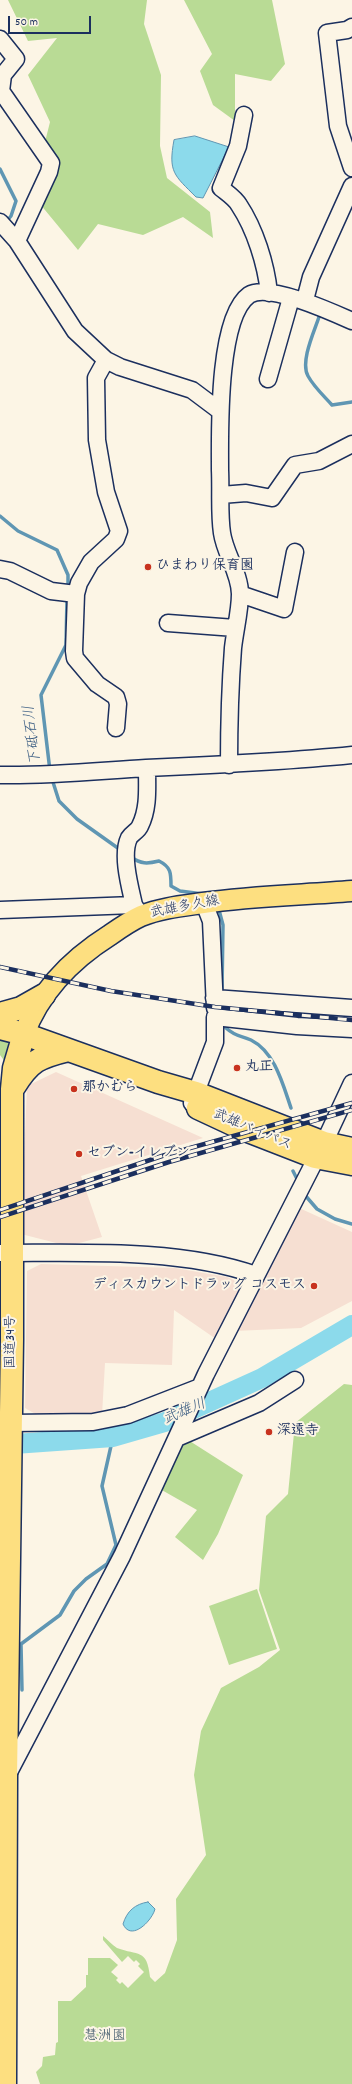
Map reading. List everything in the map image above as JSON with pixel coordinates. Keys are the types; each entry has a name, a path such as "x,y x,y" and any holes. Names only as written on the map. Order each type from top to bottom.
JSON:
{"highway":[{"path":"0,1014 20,1008 44,995"},
{"name":"武雄バイパス","path":"0,1028 24,1034 158,1082 194,1099 352,1164"},
{"name":"国道34号","path":"5,2084 3,1778 11,1423 6,1253 12,1089 14,1068 24,1034"},
{"path":"12,1089 23,1072 32,1062 46,1055 68,1050"},
{"path":"0,1063 12,1089"},
{"name":"武雄バイパス","path":"320,1150 352,1149"}],"main road":[{"name":"武雄多久線","path":"24,1034 31,1017 44,995 71,964 138,911 204,903 352,891"}],"street":[{"path":"352,27 347,30 327,33 338,126 352,168"},
{"path":"2,46 16,59 3,75 1,91 51,163 49,172 6,229 75,330 106,360 192,390 220,411"},
{"path":"244,115 238,146 221,188 239,203 251,227 267,278 269,293"},
{"path":"268,379 298,299 311,277 352,186"},
{"path":"229,765 228,700 240,594 237,576 230,562 222,534 220,495 220,411 227,340 243,301 250,294 260,292 298,299 352,320"},
{"path":"106,360 96,378 97,440 106,492 119,531 116,539 91,562 69,594 75,658 96,684 116,697 118,704 116,728"},
{"path":"220,495 246,493 272,498 295,465 319,461 352,444"},
{"path":"240,594 284,609 296,552"},
{"path":"0,569 10,571 50,592 69,594"},
{"path":"168,624 235,628"},
{"path":"0,775 50,775 148,768 229,765 352,755"},
{"path":"0,910 138,911 128,875 127,854 130,837 139,828 147,810 148,768"},
{"path":"194,1099 215,1042 211,921 204,903"},
{"path":"214,998 352,1008"},
{"path":"215,1017 297,1026 352,1029"},
{"path":"3,1778 122,1556 200,1387 320,1150 352,1083"},
{"path":"6,1253 169,1256 230,1266 256,1275"},
{"path":"179,1434 259,1403 295,1380"},
{"path":"11,1423 93,1422 128,1415 200,1387"}],"shaded area":[{"path":"56,1072 203,1138 81,1176 102,1237 68,1246 21,1234 27,1086"},
{"path":"297,1207 352,1232 352,1301 301,1328 235,1331"},
{"path":"41,1264 175,1268 227,1277 234,1280 238,1288 238,1295 216,1339 174,1310 172,1365 105,1363 102,1415 39,1416 25,1408 27,1271"}],"green space":[{"path":"8,0 147,0 144,24 161,75 160,146 167,178 210,212 213,238 183,217 143,235 98,224 78,250 40,204 58,173 56,159 44,146 50,122 28,75 57,38 28,41"},
{"path":"184,0 272,0 285,64 271,81 235,74 235,121 213,105 200,71 212,54"},
{"path":"0,1037 12,1042 6,1063 0,1055"},
{"name":"慧洲園","path":"344,1384 352,1385 352,2084 40,2084 36,2072 42,2066 43,2057 55,2055 56,2043 58,2042 58,2001 71,2001 86,1987 88,1958 110,1958 118,1965 111,1972 118,1978 116,1980 120,1984 122,1982 128,1988 144,1972 138,1966 140,1964 136,1960 134,1962 128,1956 122,1962 103,1940 103,1936 117,1948 136,1953 144,1957 147,1961 150,1977 155,1982 165,1973 177,1940 176,1899 206,1855 194,1775 201,1731 221,1688 259,1667 280,1650 259,1590 266,1516 288,1494 295,1423"},
{"path":"185,1438 243,1475 218,1534 203,1560 175,1537 197,1510 160,1489"},
{"path":"257,1589 277,1649 229,1665 209,1606"}],"water":[{"path":"195,136 229,147 203,198 196,197 178,178 174,172 172,159 174,140"},
{"path":"148,1902 155,1909 150,1919 141,1928 131,1931 127,1929 123,1924 129,1912 135,1906"}],"waterway":[{"name":"下砥石川","path":"0,169 16,201 11,216 6,222"},
{"path":"319,317 307,355 306,370 308,376 316,388 332,405 352,402"},
{"name":"下砥石川","path":"0,516 18,531 57,550 68,575 68,589"},
{"name":"下砥石川","path":"50,771 41,695 66,645 67,598"},
{"name":"下砥石川","path":"52,779 59,801 77,819 122,851"},
{"name":"下砥石川","path":"131,857 144,863 159,861 163,863 170,871 171,886 180,891 203,894"},
{"name":"下砥石川","path":"219,910 223,925 222,991"},
{"name":"下砥石川","path":"226,1028 235,1034 251,1040 266,1052 277,1070 291,1108"},
{"name":"下砥石川","path":"293,1171 299,1183"},
{"name":"下砥石川","path":"304,1194 317,1209 335,1219 352,1224"},
{"name":"武雄川","path":"0,1445 113,1437 165,1422 262,1378 352,1325"},
{"path":"22,1690 21,1644 60,1615 74,1591 86,1579 107,1564 116,1545 102,1486 113,1437"}],"railway":[{"path":"0,967 111,991 215,1007 352,1020"},
{"path":"0,1210 165,1155 352,1103"},
{"path":"0,1217 169,1162 352,1110"}],"place":[{"name":"ひまわり保育園","path":"148,567"},
{"name":"丸正","path":"237,1068"},
{"name":"那かむら","path":"74,1089"},
{"name":"セブン-イレブン","path":"79,1154"},
{"name":"ディスカウントドラッグ コスモス","path":"314,1286"},
{"name":"深遠寺","path":"269,1432"}]}
